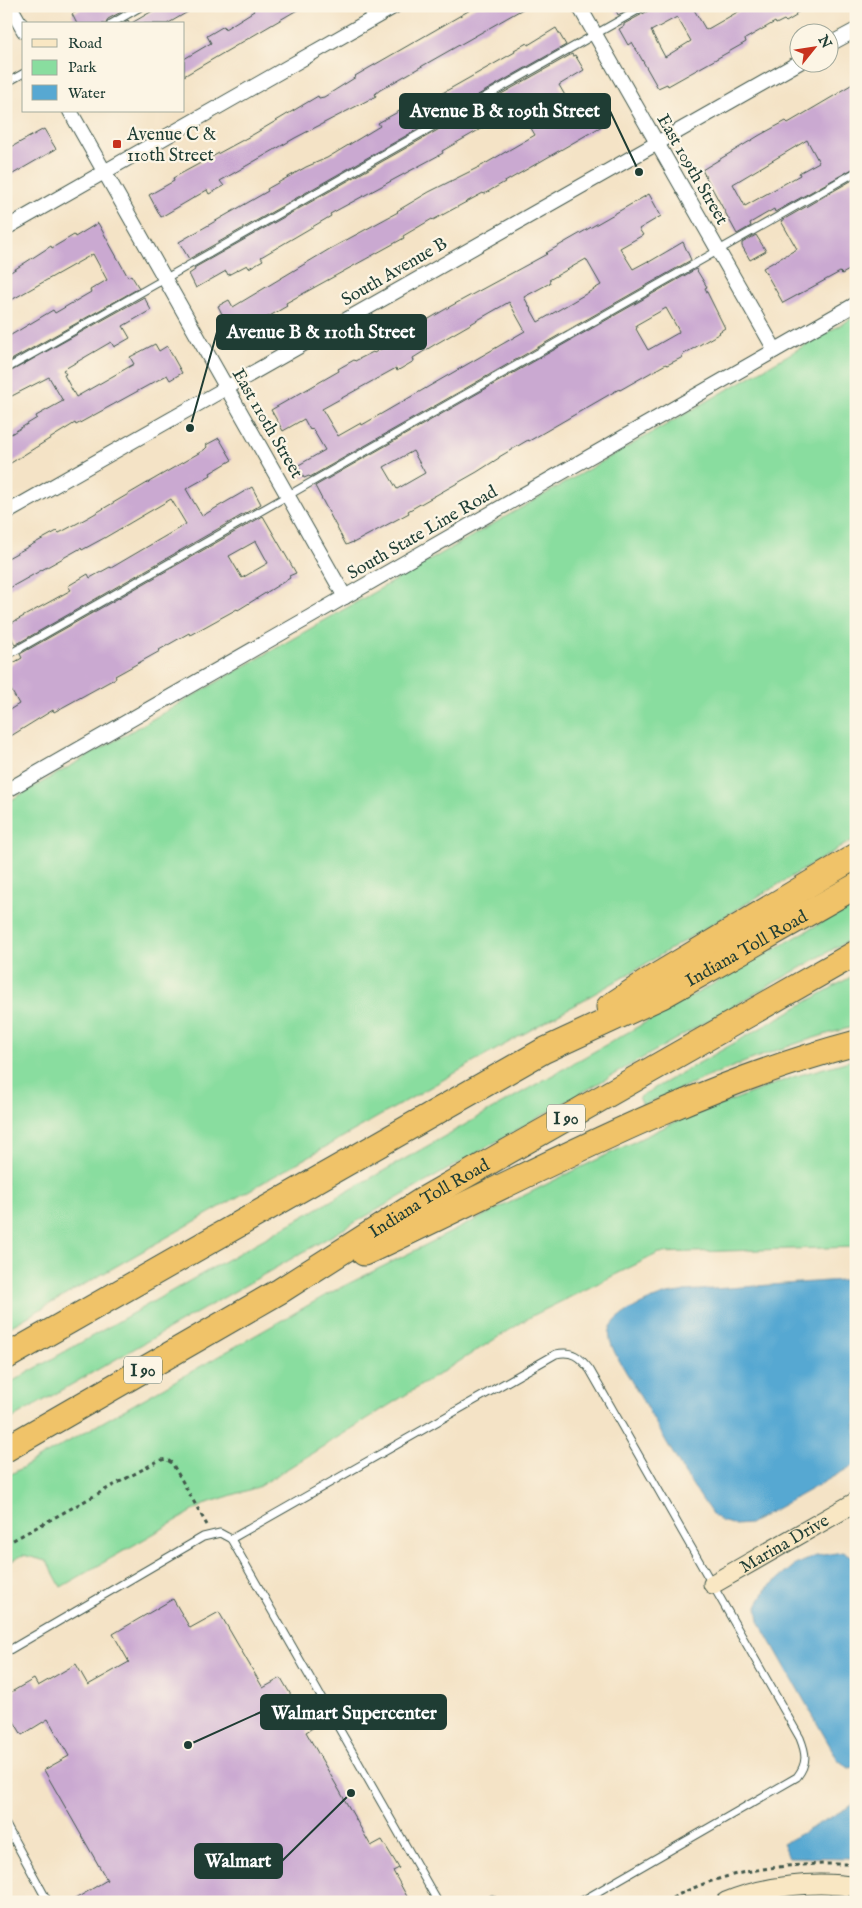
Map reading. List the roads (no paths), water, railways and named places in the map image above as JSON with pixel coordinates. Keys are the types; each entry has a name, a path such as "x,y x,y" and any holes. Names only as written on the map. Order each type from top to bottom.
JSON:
{"highway":[{"path":"543,1051 650,980 856,856"},
{"name":"Indiana Toll Road","path":"6,1357 543,1051 662,996 856,886"},
{"name":"Indiana Toll Road","path":"6,1449 280,1291 426,1198 856,953"},
{"path":"280,1291 603,1139 711,1092 819,1053 856,1043"}],"street":[{"path":"10,6 22,27"},
{"path":"6,228 395,6"},
{"name":"East 109th Street","path":"579,6 775,350"},
{"path":"840,39 856,30"},
{"name":"South Avenue B","path":"6,513 790,68"},
{"name":"East 110th Street","path":"71,112 345,597"},
{"name":"South State Line Road","path":"6,791 856,304"},
{"name":"Marina Drive","path":"713,1584 856,1502"},
{"path":"726,1902 738,1897 784,1886 842,1885 856,1888"}],"lane":[{"path":"114,22 142,6"},
{"path":"6,369 645,6"},
{"path":"6,83 22,74"},
{"path":"6,656 856,172"},
{"path":"231,1539 556,1354 566,1352 574,1354 582,1360 590,1370 800,1738 806,1760 803,1769 797,1776 580,1902"},
{"path":"6,1652 203,1537 220,1533 231,1539 438,1902"},
{"path":"6,1825 48,1902"},
{"path":"488,1902 492,1899 493,1902"}],"water":[{"path":"856,1279 856,1464 749,1524 735,1525 721,1521 712,1514 685,1474 615,1353 610,1336 612,1324 631,1309 655,1298 685,1291"},
{"path":"843,1552 856,1558 856,1766 849,1768 838,1760 759,1621 757,1606 766,1589 795,1565 816,1556"},
{"path":"856,1803 856,1858 789,1857 782,1844"}],"place":[{"name":"Avenue C & 110th Street","path":"117,144"},
{"name":"Avenue B & 109th Street","path":"639,172"},
{"name":"Avenue B & 110th Street","path":"190,428"},
{"name":"Walmart Supercenter","path":"188,1745"},
{"name":"Walmart","path":"351,1793"}]}
